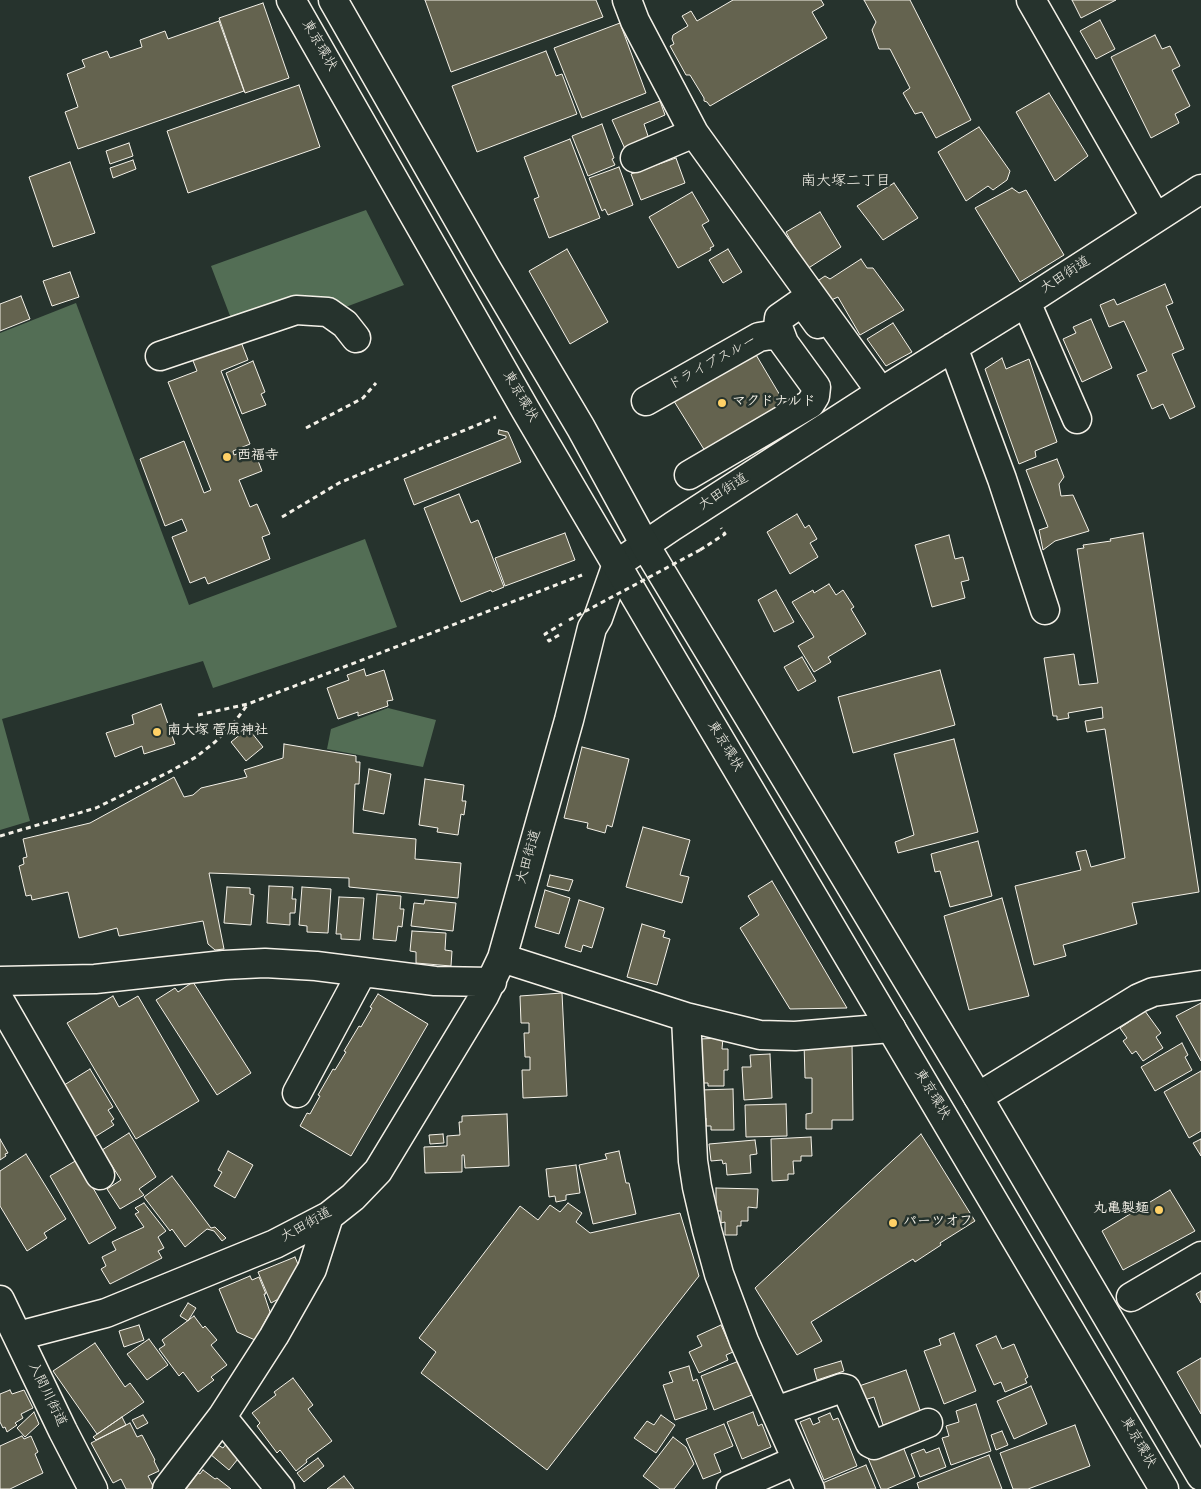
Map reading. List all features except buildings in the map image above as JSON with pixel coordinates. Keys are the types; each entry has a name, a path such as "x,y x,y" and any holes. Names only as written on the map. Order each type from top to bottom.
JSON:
{"main road":[{"name":"東京環状","path":"291,0 525,409 1164,1489"},
{"path":"333,0 646,544 978,1097 1201,1476"},
{"path":"627,0 635,21 694,133 876,396"},
{"path":"1031,0 1156,218"},
{"path":"635,158 694,133"},
{"name":"大田街道","path":"18,1336 106,1313 276,1244 329,1216 353,1197 378,1171 497,970 569,720 592,628 598,618 617,564 1201,189"},
{"path":"689,475 810,404 815,396 816,387 782,338 778,327 779,318 802,302 876,396"},
{"path":"1026,302 1077,418"},
{"path":"160,356 296,310 328,312 345,324 356,338"},
{"name":"ドライブスルー","path":"646,401 759,337 771,335 782,338"},
{"path":"953,347 1002,479 1045,610"},
{"path":"0,982 95,979 224,964 265,963 316,966 435,981 497,970 760,1035 795,1036 890,1028"},
{"path":"297,1093 362,972"},
{"path":"978,1097 1139,998 1153,992 1201,985"},
{"path":"0,1001 100,1175"},
{"path":"686,1017 696,1187 719,1274 744,1341 810,1489"},
{"path":"167,1489 222,1417 274,1336 312,1269 329,1216"},
{"path":"1131,1297 1201,1256"},
{"name":"入間川街道","path":"0,1300 93,1489"},
{"path":"776,1411 842,1388 846,1389 870,1443 874,1445 928,1423"},
{"path":"222,1417 280,1489"},
{"path":"731,1489 797,1460"}],"path":[{"path":"306,428 363,398 376,383"},
{"path":"282,517 339,483 496,416"},
{"path":"569,620 700,550"},
{"path":"198,715 248,704 586,574"},
{"path":"0,836 96,808 169,772 196,757 215,742 233,724 248,704"}],"green space":[{"path":"366,210 404,285 343,308 232,321 211,266"},
{"path":"76,303 189,605 365,539 397,627 213,688 203,661 2,719 30,821 0,830 0,333"},
{"path":"388,708 436,720 423,767 327,749 331,729"}],"place":[{"name":"マクドナルド","path":"722,403"},
{"name":"西福寺","path":"227,457"},
{"name":"南大塚 菅原神社","path":"157,732"},
{"name":"丸亀製麺","path":"1159,1210"},
{"name":"パーツオフ","path":"893,1223"}],"district":[{"name":"南大塚二丁目","path":"846,183"}]}
